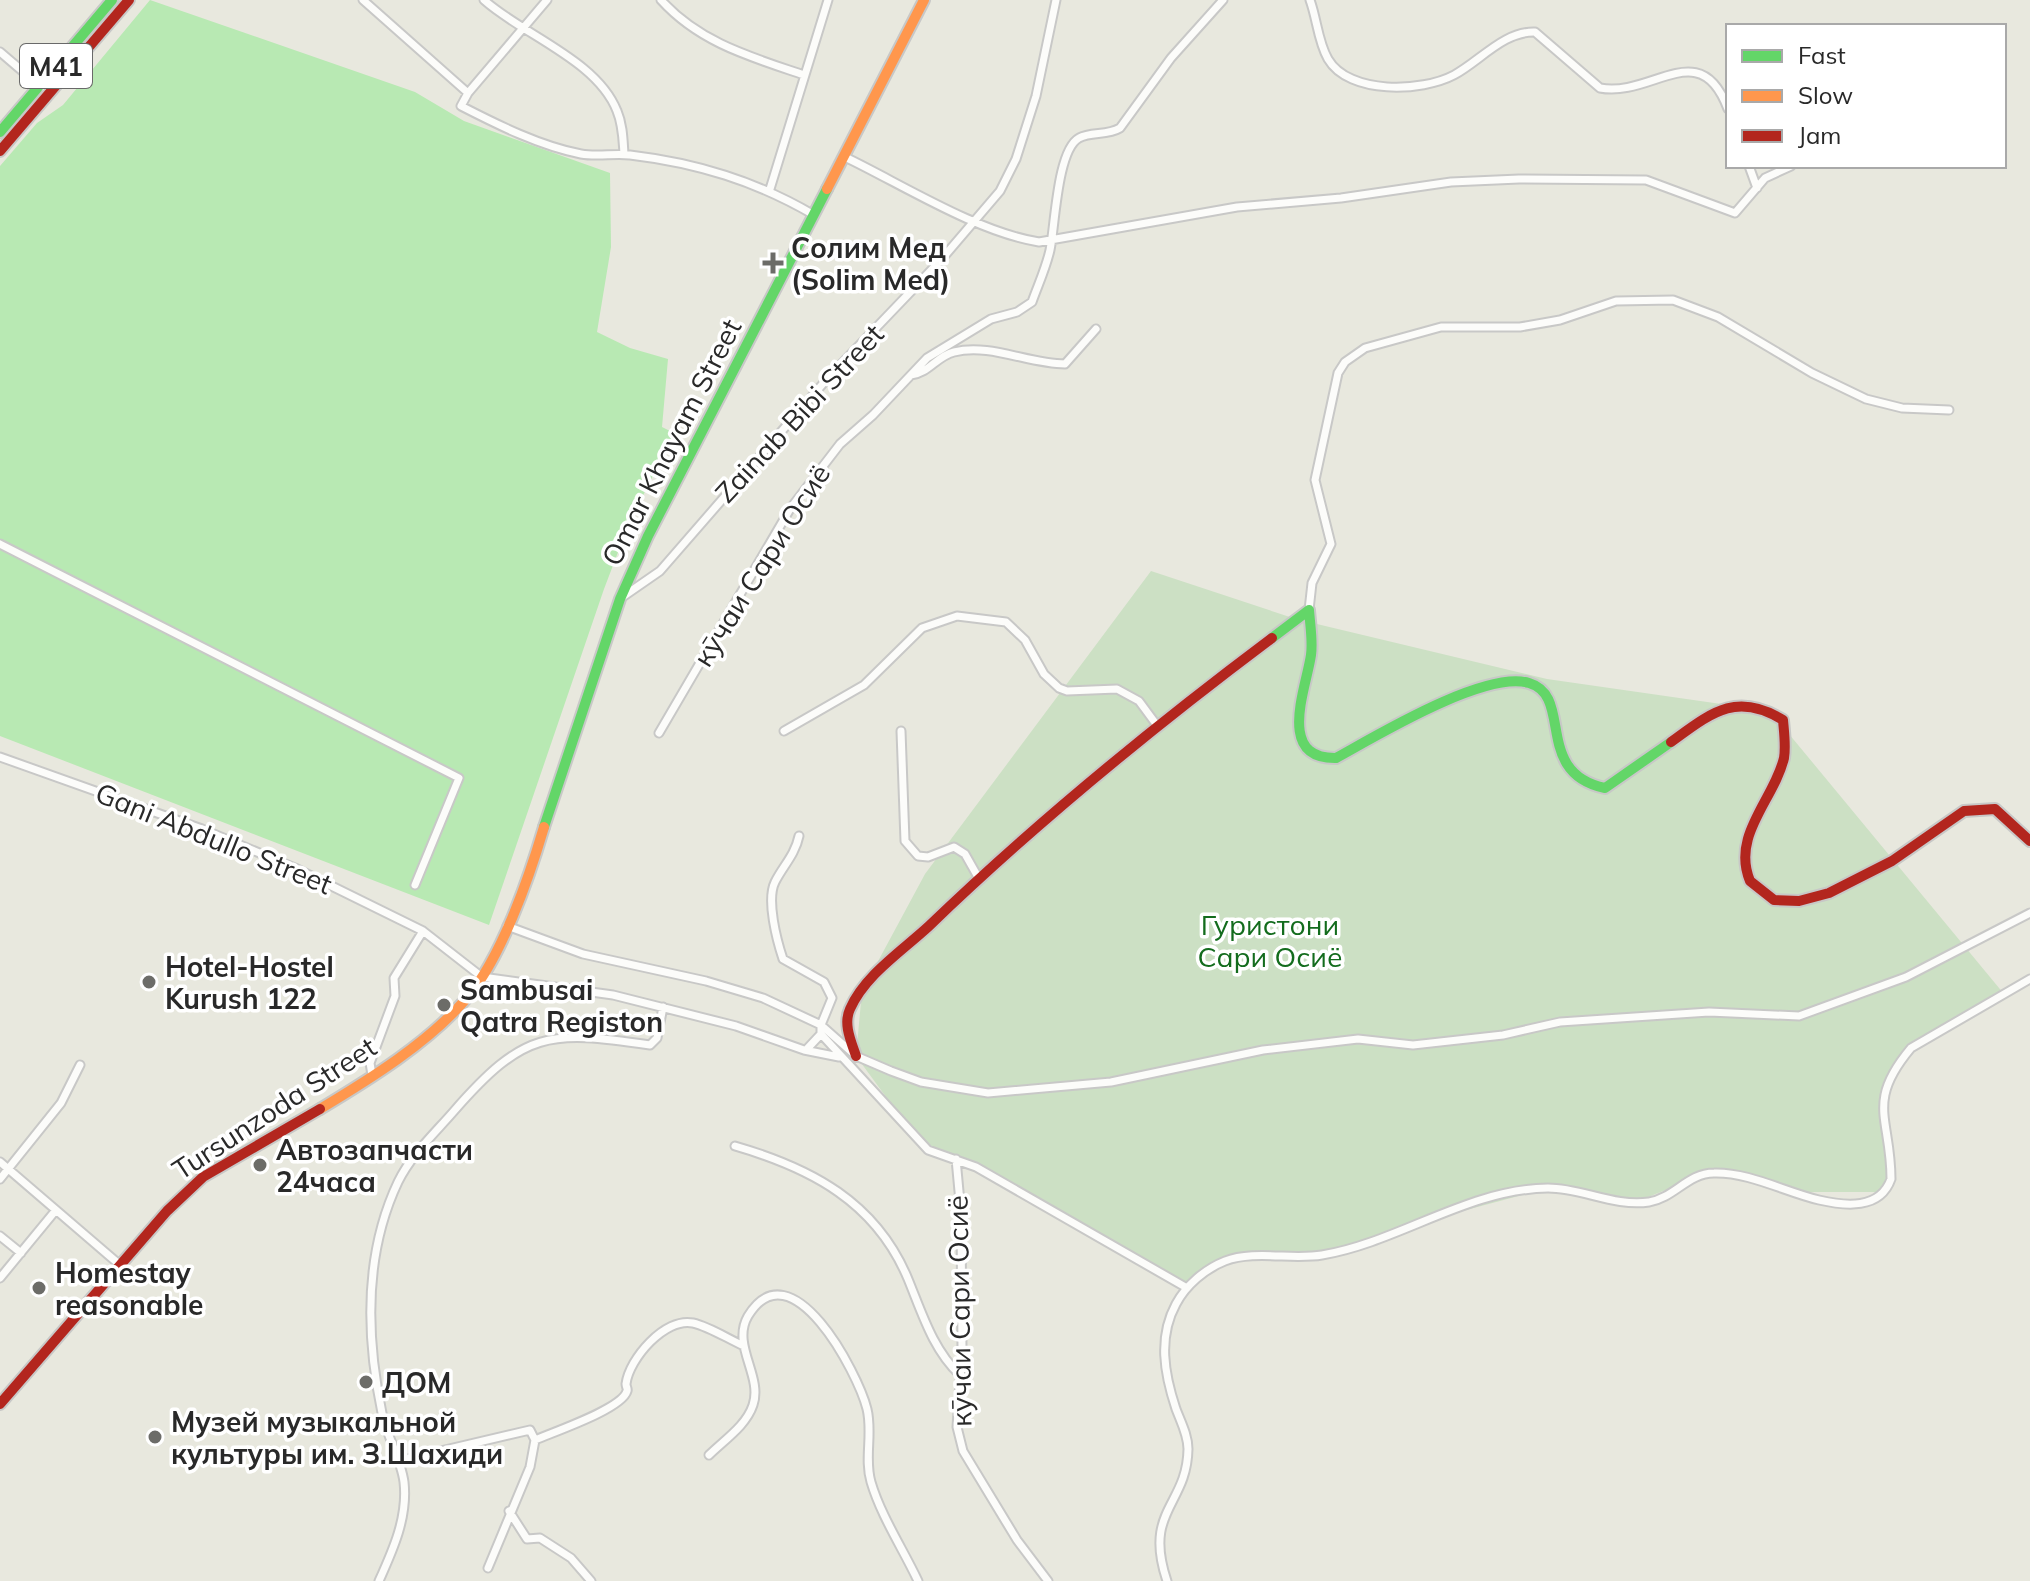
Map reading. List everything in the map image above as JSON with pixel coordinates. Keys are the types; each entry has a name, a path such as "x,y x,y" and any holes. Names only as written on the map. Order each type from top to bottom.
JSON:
{"main road":[{"name":"M41","path":"0,132 112,0"},
{"path":"0,151 129,0"},
{"name":"Omar Khayam Street","path":"507,926 533,867 567,749 620,599 691,449 924,0"},
{"path":"856,1056 848,1031 850,1009 862,991 978,877 1156,724 1309,610"},
{"path":"1309,610 1312,650 1297,729 1311,752 1324,759 1336,758 1445,702 1515,681 1527,682 1541,690 1548,701 1564,764 1583,782 1605,788 1720,710 1742,702 1773,711 1783,720 1785,754 1749,835 1745,868 1752,885 1763,897 1780,902 1854,884 1964,811 1985,806 2006,813 2030,841"},
{"name":"Tursunzoda Street","path":"2,1397 167,1211 203,1177 372,1075 443,1022 482,977 507,926"}],"street":[{"path":"363,0 468,93"},
{"path":"484,0 522,30 560,50 603,88 621,122 624,154"},
{"path":"547,0 468,93 461,106 499,125 579,154 624,154 708,168 770,189 814,215"},
{"path":"661,0 703,37 804,75"},
{"path":"770,189 828,0"},
{"name":"Zainab Bibi Street","path":"620,599 660,571 827,379 975,223 1000,191 1016,159 1036,96 1056,0"},
{"path":"1310,0 1329,62 1348,79 1364,84 1430,84 1454,76 1511,37 1535,32 1600,88 1630,87 1692,71 1705,74 1714,82 1726,105"},
{"name":"кӯчаи Сари Осиё","path":"659,733 790,509 840,444 873,415 927,358 966,332 1032,302 1049,255 1057,194 1072,145 1083,136 1111,133 1120,128 1163,69 1220,1"},
{"path":"0,52 49,94"},
{"path":"845,157 975,223 1019,239 1052,242 1237,207 1341,198 1451,182 1519,179 1596,177 1646,180 1728,212 1739,212 1765,178 1787,168"},
{"path":"1750,168 1757,188"},
{"path":"1309,610 1312,583 1331,544 1315,480 1338,373 1353,354 1409,334 1441,327 1542,325 1616,301 1673,300 1718,317 1812,373 1866,399 1902,408 1949,410"},
{"path":"911,375 923,374 953,352 1001,352 1048,364 1065,364 1096,329"},
{"path":"0,544 459,778 415,885"},
{"path":"784,731 864,685 922,628 957,616 1006,622 1025,640 1044,674 1059,688 1067,691 1117,689 1139,701 1156,724"},
{"path":"901,731 905,841 918,856 928,857 954,847 965,854 978,877"},
{"name":"Gani Abdullo Street","path":"0,757 202,829 335,886 423,931 482,977"},
{"path":"799,836 796,850 776,881 772,896 783,959 824,982 832,998 815,1044 804,1050"},
{"path":"821,1030 856,1056 921,1082 988,1093 1111,1082 1263,1050 1358,1039 1413,1045 1503,1035 1560,1022 1709,1012 1799,1016 1906,977 2030,913"},
{"name":"кӯчаи Сари Осиё","path":"507,926 583,954 706,981 763,998 821,1030 839,1057 928,1150 976,1167 1187,1288"},
{"path":"372,1075 370,1063 395,996 394,978 423,931"},
{"path":"482,977 563,986 663,1007 748,1030 804,1050 839,1057"},
{"path":"1167,1581 1158,1540 1163,1515 1183,1478 1188,1440 1171,1394 1164,1331 1195,1278 1227,1260 1320,1255 1488,1198 1549,1188 1631,1204 1669,1198 1687,1181 1710,1172 1734,1175 1840,1205 1874,1201 1886,1192 1891,1179 1882,1096 1899,1062 1911,1048 2030,979"},
{"path":"379,1581 402,1520 404,1483 382,1410 369,1277 399,1181 419,1151 492,1068 522,1049 549,1038 577,1037 650,1045 657,1038 663,1007"},
{"path":"0,1179 61,1103 80,1065"},
{"path":"735,1146 782,1160 822,1179 849,1197 884,1233 902,1265 934,1342 947,1363 960,1375"},
{"name":"кӯчаи Сари Осиё","path":"956,1159 961,1213 957,1427 963,1451 1017,1540 1048,1581"},
{"path":"0,1162 120,1265"},
{"path":"0,1278 56,1210"},
{"path":"0,1236 21,1253"},
{"path":"709,1455 743,1423 754,1403 744,1346 747,1317 757,1304 774,1296 799,1302 828,1331 855,1374 868,1410 870,1481 918,1581"},
{"path":"535,1440 586,1419 618,1401 627,1391 632,1371 664,1327 694,1323 744,1346"},
{"path":"398,1461 530,1430 535,1440 530,1467 509,1511 488,1568"},
{"path":"509,1511 527,1539 540,1538 571,1558 591,1581"}],"green space":[{"path":"150,0 415,92 464,121 610,173 611,247 597,332 630,348 668,359 662,427 674,433 628,526 604,589 489,925 0,736 0,166 37,123 63,105"},
{"name":"Гуристони Сари Осиё","path":"1151,571 1296,619 1547,679 1770,711 2004,994 1911,1048 1888,1080 1886,1192 1791,1192 1710,1172 1631,1204 1549,1188 1425,1221 1320,1255 1227,1260 1187,1288 976,1167 922,1146 856,1056 862,991 925,874"}],"traffic: fast":[{"path":"0,132 112,0"},
{"path":"544,827 620,599 648,536 827,189"},
{"path":"1272,638 1309,610 1312,650 1299,720 1300,735 1306,747 1317,755 1336,758 1431,707 1486,686 1510,682 1529,683 1542,691 1550,703 1561,752 1569,767 1583,780 1605,788 1671,742"}],"traffic: slow":[{"path":"827,189 924,0"},
{"path":"320,1109 416,1045 466,999 502,940 544,827"}],"traffic: jam":[{"path":"0,151 129,0"},
{"path":"856,1056 848,1032 848,1015 874,974 1096,777 1272,638"},
{"path":"1671,742 1724,709 1751,707 1783,720 1784,758 1756,818 1746,848 1750,881 1774,900 1799,901 1829,893 1892,861 1964,811 1995,809 2030,841"},
{"path":"0,1404 167,1211 203,1177 320,1109"}],"place":[{"name":"Солим Мед (Solim Med)","path":"773,263"},
{"name":"Hotel-Hostel Kurush 122","path":"149,982"},
{"name":"Sambusai Qatra Registon","path":"444,1005"},
{"name":"Автозапчасти 24часа","path":"260,1165"},
{"name":"Homestay reasonable","path":"39,1288"},
{"name":"ДОМ","path":"366,1382"},
{"name":"Музей музыкальной культуры им. З.Шахиди","path":"155,1437"}]}
